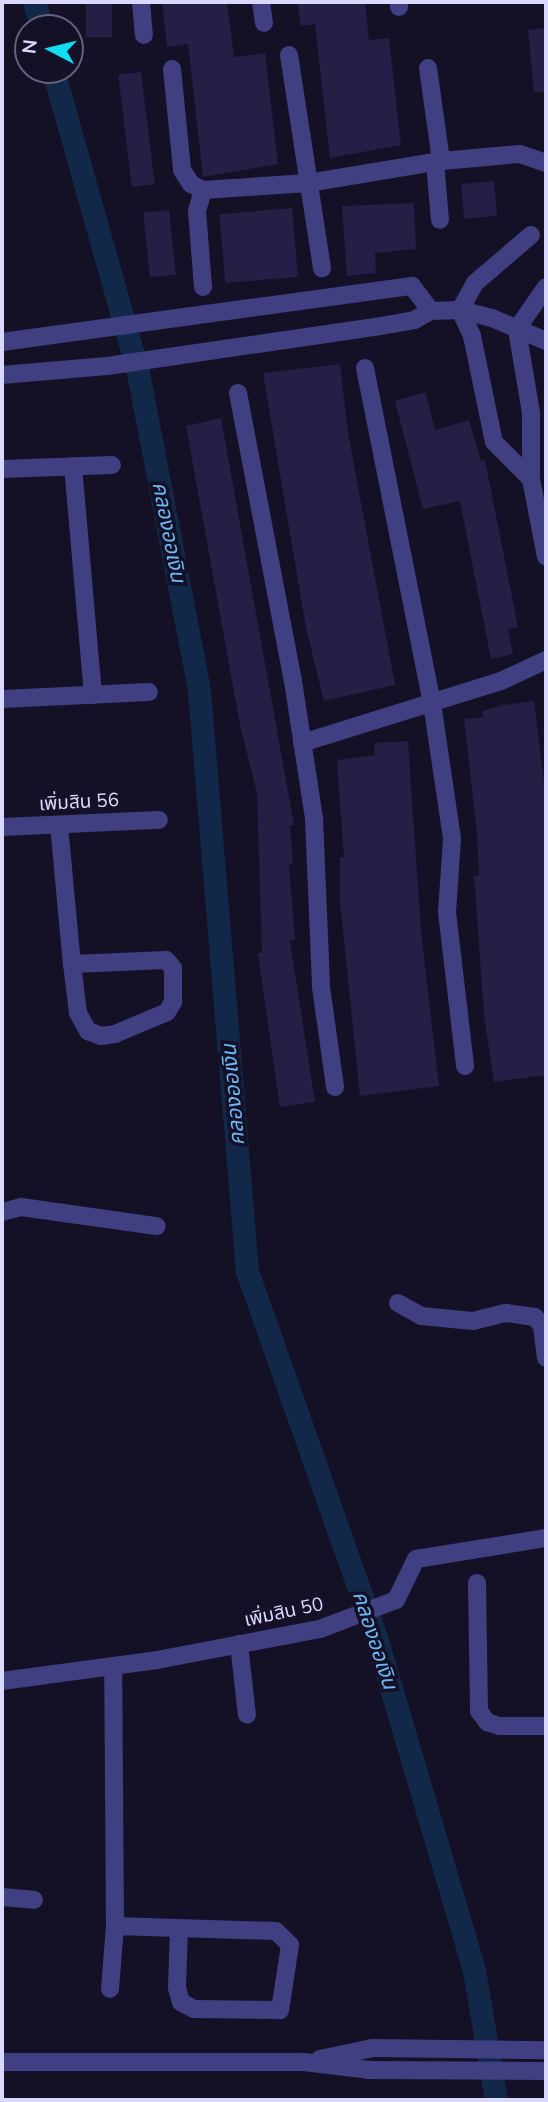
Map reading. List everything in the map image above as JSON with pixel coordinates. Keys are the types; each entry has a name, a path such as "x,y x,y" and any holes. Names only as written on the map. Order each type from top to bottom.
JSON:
{"street":[{"path":"141,2 144,35"},
{"path":"261,2 264,23"},
{"path":"289,55 322,268"},
{"path":"428,68 438,162 440,220"},
{"path":"172,69 182,170 191,184 203,190 308,183 438,162 520,154 546,163"},
{"path":"203,190 197,211 203,287"},
{"path":"460,310 475,283 538,230"},
{"path":"2,342 158,324 205,312 412,286 431,311"},
{"path":"546,286 517,329 531,413 531,479 546,557"},
{"path":"460,310 472,336 494,442 531,479"},
{"path":"2,375 107,366 414,320 431,311 460,310 546,341"},
{"path":"365,368 432,703 452,839 447,912 465,1066"},
{"path":"238,393 314,818 321,987 335,1087"},
{"path":"2,469 112,465"},
{"path":"73,467 93,695"},
{"path":"302,743 501,681 546,660"},
{"path":"2,699 149,692"},
{"name":"เพิ่มสิน 56","path":"2,827 159,820"},
{"path":"59,825 72,964 78,1013 88,1031 101,1036 167,1012 173,1002 173,968 166,960 72,964"},
{"path":"2,1212 21,1207 157,1226"},
{"path":"398,1303 434,1317 473,1321 523,1312 535,1317 542,1326 546,1358"},
{"name":"เพิ่มสิน 50","path":"2,1681 113,1666 320,1629 396,1600 416,1559 546,1538"},
{"path":"477,1583 479,1711 486,1722 499,1726 546,1726"},
{"path":"239,1644 247,1715"},
{"path":"110,1989 115,1926 113,1666"},
{"path":"2,1897 34,1900"},
{"path":"115,1926 276,1931 286,1937 290,1945 280,2010 194,2009 181,2002 177,1988 179,1928"},
{"path":"304,2062 372,2048 546,2050"},
{"path":"2,2062 304,2062 369,2070 546,2071"}],"building":[{"path":"86,2 112,2 112,37 86,37"},
{"path":"162,2 227,2 234,57 265,53 278,164 203,177 188,44 167,47"},
{"path":"297,2 365,2 369,40 389,38 401,145 330,158 315,24 301,26"},
{"path":"546,28 546,92 534,92 528,30"},
{"path":"141,72 155,184 132,187 118,75"},
{"path":"494,181 497,216 464,219 461,184"},
{"path":"414,203 416,249 375,253 376,273 347,276 342,206"},
{"path":"292,208 298,277 225,283 219,214"},
{"path":"169,210 176,275 150,277 143,213"},
{"path":"340,364 348,433 395,685 324,701 306,628 263,373"},
{"path":"426,392 435,430 469,420 481,461 485,460 518,627 508,629 513,654 491,659 460,501 423,509 395,401"},
{"path":"221,418 294,825 290,825 293,863 289,864 295,940 290,941 315,1102 280,1107 258,953 262,953 257,793 240,725 186,426"},
{"path":"534,701 546,799 546,1075 494,1082 484,1015 474,876 479,875 477,833 464,719 483,717 482,711 504,705"},
{"path":"408,741 421,932 439,1086 360,1096 340,901 340,857 344,857 337,760 375,755 374,743"}],"waterway":[{"name":"คลองออเงิน","path":"34,2 38,14"},
{"name":"คลองออเงิน","path":"57,84 138,373 199,691 247,1271 376,1637 474,1970 496,2100"}]}
